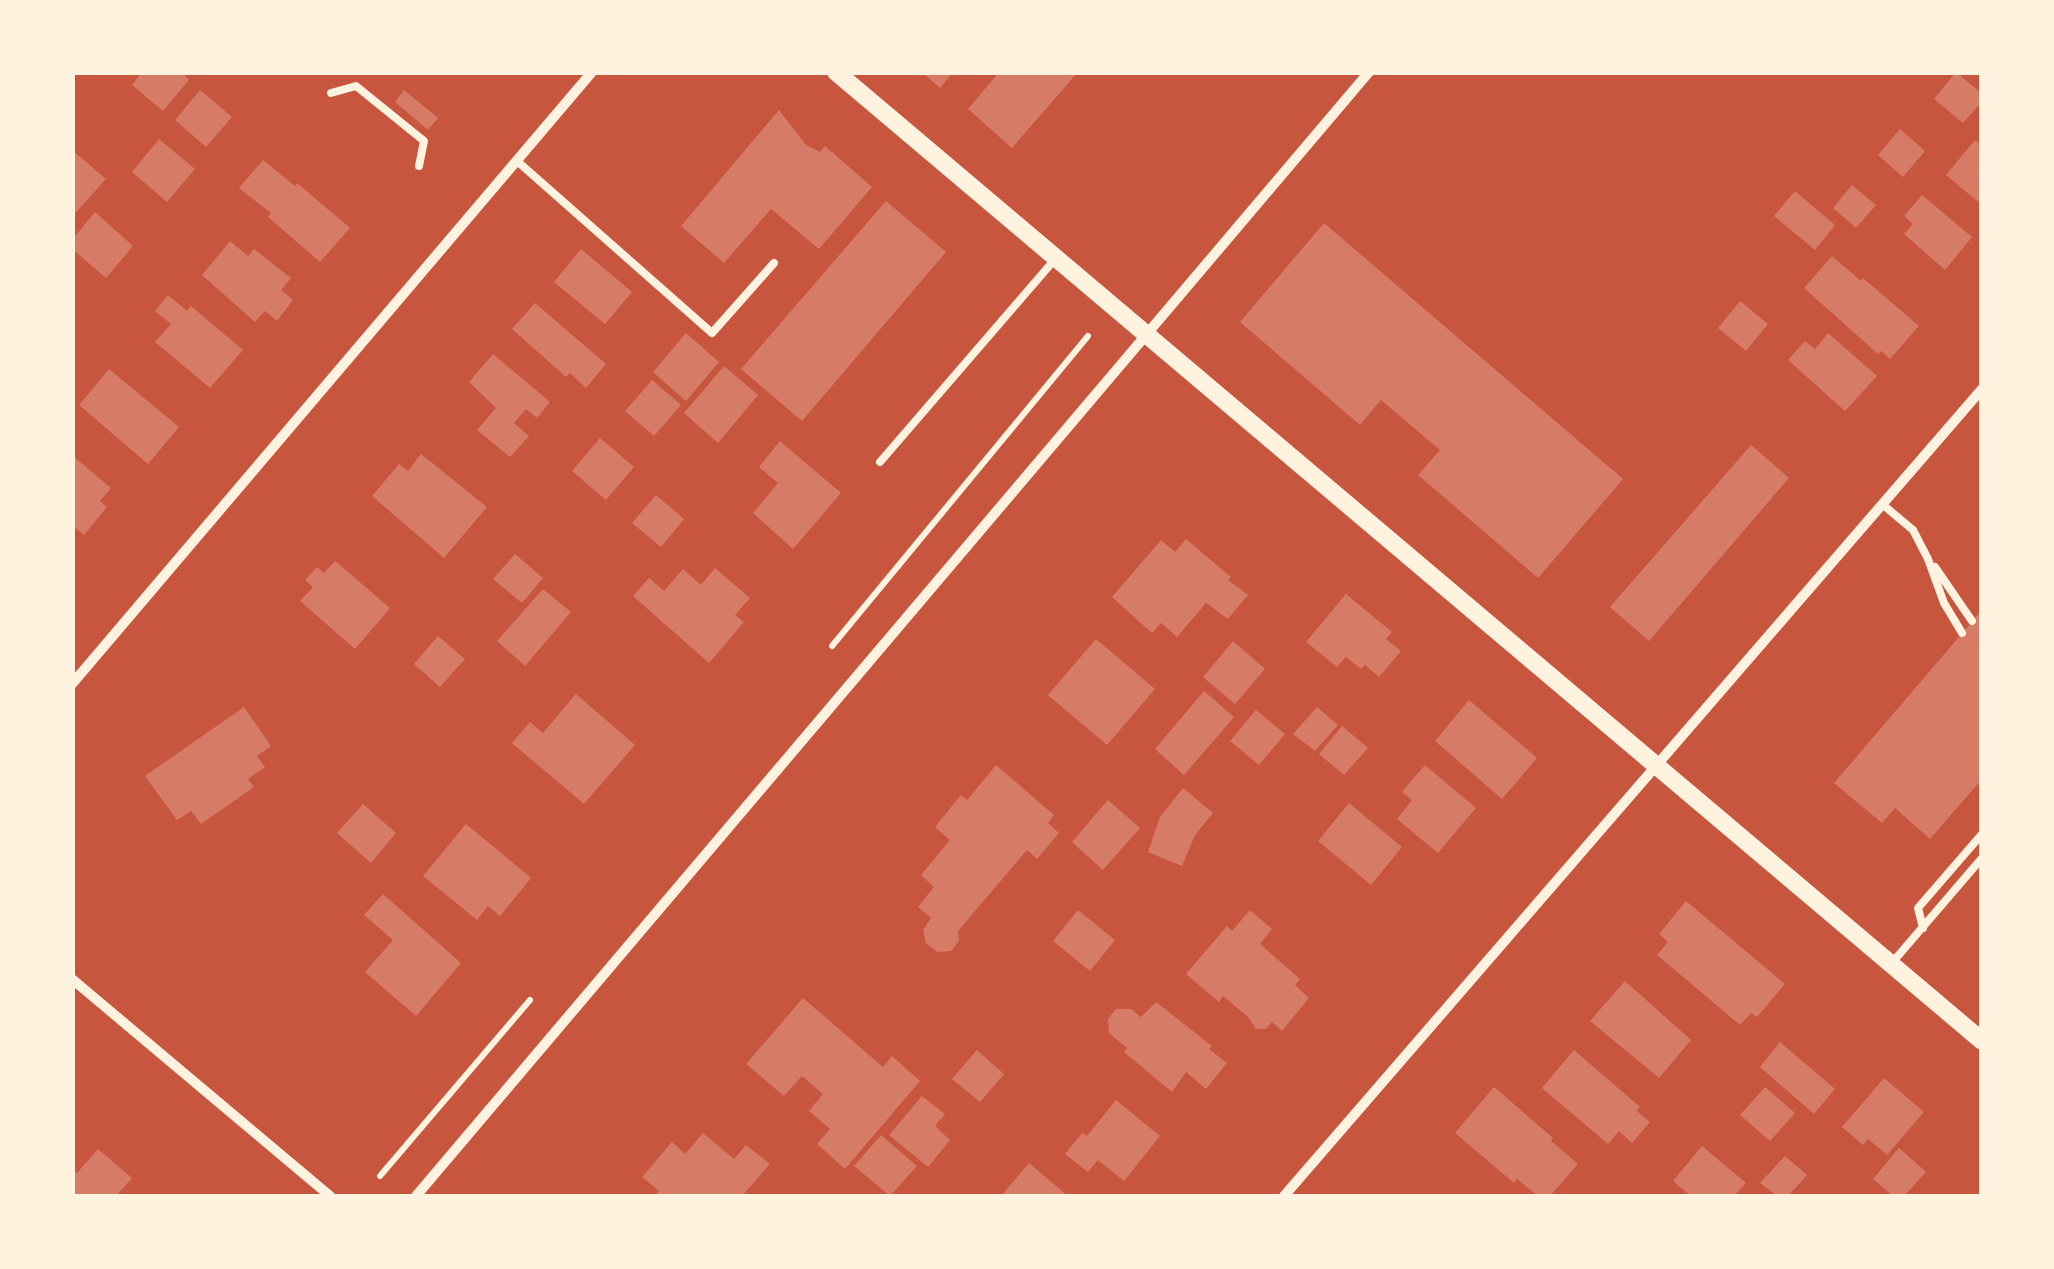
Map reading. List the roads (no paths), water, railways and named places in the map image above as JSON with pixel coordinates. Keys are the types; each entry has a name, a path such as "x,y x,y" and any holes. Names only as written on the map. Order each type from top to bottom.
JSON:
{"street":[{"path":"72,684 592,72"},
{"path":"836,72 1982,1041"},
{"path":"416,1196 1369,72"},
{"path":"1284,1196 1982,390"},
{"path":"72,979 330,1196"}],"lane":[{"path":"331,93 356,86 424,141 419,166"},
{"path":"517,161 712,333 774,263"},
{"path":"880,462 1056,258"},
{"path":"1882,504 1913,530 1944,603 1962,633"},
{"path":"1928,559 1972,620"},
{"path":"1922,928 1918,908 1982,834"},
{"path":"1891,964 1982,858"}]}
